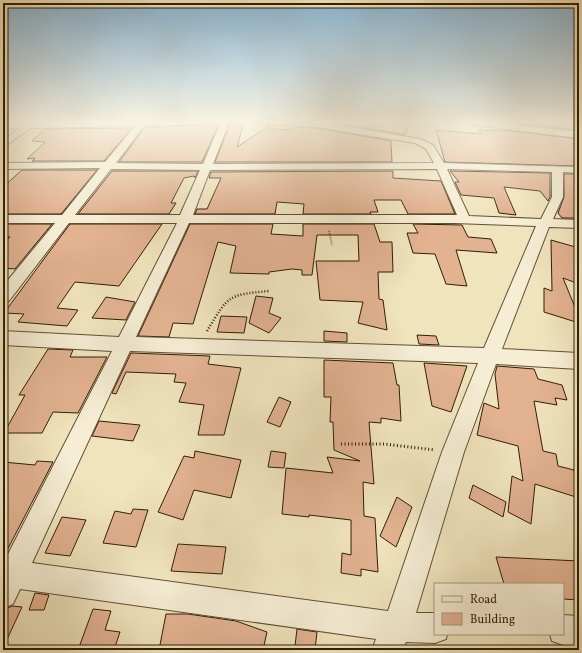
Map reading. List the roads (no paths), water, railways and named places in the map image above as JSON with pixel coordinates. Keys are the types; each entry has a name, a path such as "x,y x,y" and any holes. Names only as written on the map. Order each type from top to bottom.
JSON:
{"street":[{"path":"3,297 119,152"},
{"path":"212,152 185,218 6,580 392,639 434,628"},
{"path":"433,152 441,166 465,220"},
{"path":"3,166 56,164 206,167 462,165 579,170"},
{"path":"392,639 453,452 544,223 555,207 559,190 557,168"},
{"path":"3,219 185,218 465,220 579,224"},
{"path":"3,338 123,345 490,356 579,361"},
{"path":"564,630 579,630"}]}
